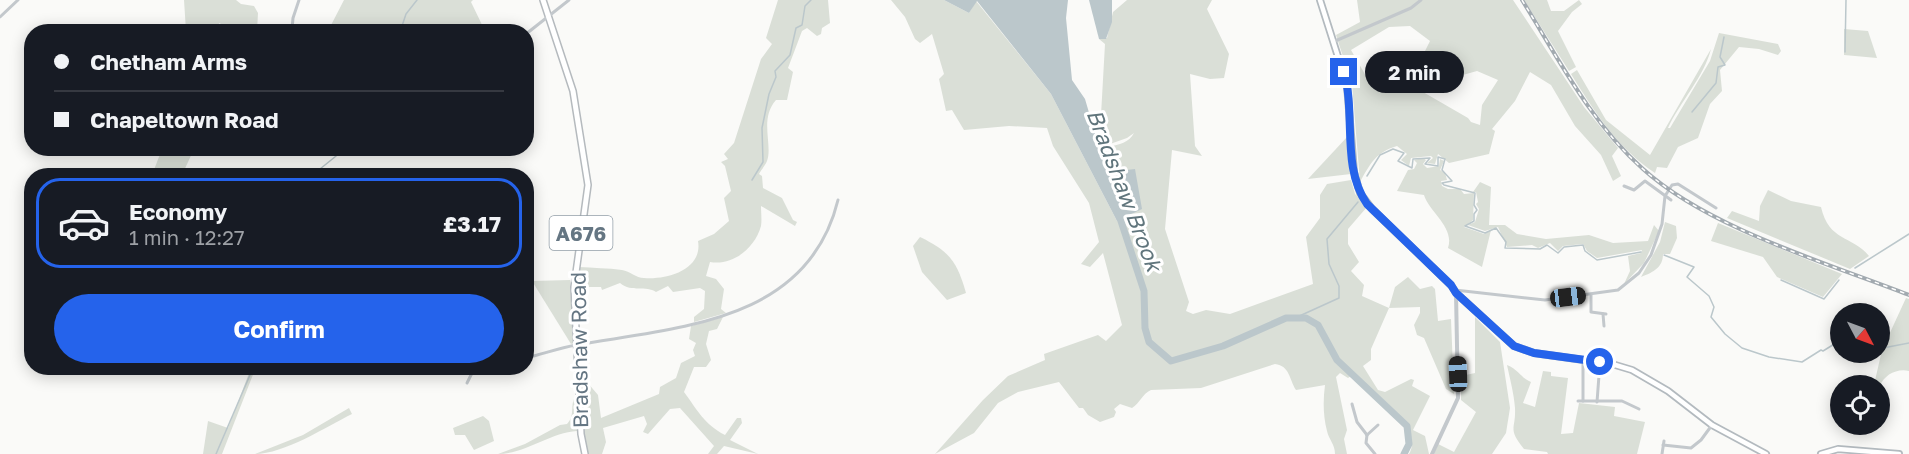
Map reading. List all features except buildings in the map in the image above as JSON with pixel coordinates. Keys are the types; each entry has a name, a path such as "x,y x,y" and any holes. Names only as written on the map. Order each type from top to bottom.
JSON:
{"main road":[{"name":"Bradshaw Road","path":"543,0 575,99 588,185 574,279 581,434 585,454"},
{"path":"1320,0 1347,85 1354,172 1360,193 1372,209 1455,292 1514,346 1534,353 1618,365 1649,379 1712,425 1757,452 1766,454"},
{"path":"1821,454 1838,449 1899,454"}],"street":[{"path":"0,17 18,0"},
{"path":"292,24 299,0"},
{"path":"534,28 569,0"},
{"path":"1333,42 1411,8 1421,0"},
{"path":"1624,186 1634,190 1645,181 1671,200"},
{"path":"1432,454 1458,398 1455,292 1545,300 1618,290 1639,273 1658,238 1664,218 1665,196 1675,184 1716,208"},
{"path":"534,355 578,345 660,333 754,305 782,288 808,259 826,231 838,200"},
{"path":"1591,295 1591,311 1604,314 1604,326"},
{"path":"1584,359 1580,401 1602,403 1622,401 1634,403 1639,409"},
{"path":"1597,402 1600,362"},
{"path":"467,383 471,375"},
{"path":"1352,404 1357,422 1367,435"},
{"path":"1375,454 1366,443 1367,435 1378,425"},
{"path":"1662,454 1664,443 1691,448 1701,440 1712,425"}],"shaded area":[{"path":"184,0 236,0 241,4 254,6 258,13 257,24 186,24"},
{"path":"344,0 473,0 471,2 482,24 332,24"},
{"path":"778,0 828,0 830,23 822,28 821,34 817,36 807,28 802,31 788,68 793,72 787,100 776,100 768,115 768,155 759,174 762,176 763,188 782,198 793,220 797,222 795,226 761,206 761,226 748,248 742,254 727,261 710,262 706,276 716,279 724,289 721,309 726,313 694,322 694,317 704,309 705,291 700,288 673,292 668,286 656,292 629,288 620,283 602,290 601,287 578,287 579,267 622,270 644,278 673,275 689,266 695,259 698,241 714,234 729,221 724,198 731,191 725,166 721,162 728,159 724,154 734,143 761,59 772,44 766,38"},
{"path":"891,0 944,0 969,13 976,1 1051,94 1117,221 1118,171 1107,155 1109,147 1127,141 1134,133 1110,144 1107,141 1108,132 1101,115 1105,44 1099,39 1107,38 1113,12 1127,0 1212,0 1207,9 1229,54 1224,78 1210,79 1190,74 1195,146 1202,156 1172,150 1165,229 1189,302 1186,311 1193,314 1206,310 1230,314 1313,284 1306,237 1320,218 1320,195 1327,184 1351,180 1355,194 1367,207 1348,229 1348,244 1359,262 1351,271 1364,285 1362,296 1389,308 1371,349 1371,360 1363,366 1378,390 1385,392 1411,379 1414,380 1412,386 1430,396 1413,430 1425,436 1429,454 1409,454 1412,444 1410,432 1394,410 1354,374 1348,378 1340,373 1336,377 1347,430 1344,439 1347,454 1335,454 1325,420 1325,385 1296,390 1284,367 1275,364 1201,388 1151,390 1132,408 1120,404 1114,409 1116,412 1114,417 1100,422 1088,415 1083,408 1079,408 1059,382 1018,392 998,403 974,433 935,454 983,400 1008,376 1045,360 1044,354 1098,335 1106,341 1122,325 1103,253 1090,267 1081,264 1099,242 1089,203 1053,146 1047,128 1009,126 964,130 952,110 946,111 939,79 944,74 932,34 920,43 915,39 905,17"},
{"path":"1357,0 1513,0 1584,107 1618,148 1612,156 1621,176 1613,181 1601,155 1575,126 1551,85 1530,72 1515,101 1492,129 1495,131 1489,154 1449,163 1438,154 1435,164 1427,163 1433,158 1431,156 1411,158 1409,166 1401,160 1407,154 1397,146 1379,155 1360,182 1352,84 1336,35 1360,22","holes":["1410,26 1430,41 1425,51 1452,78 1477,71 1498,80 1482,105 1480,125 1471,122 1468,118 1423,92 1390,91 1400,78 1396,76 1374,83 1366,76 1351,50 1389,27"]},
{"path":"1524,0 1547,0 1551,11 1564,11 1579,0 1582,4 1572,12 1558,31 1576,67 1569,71"},
{"path":"1844,29 1868,31 1877,58 1844,55"},
{"path":"1719,33 1778,44 1781,51 1778,55 1759,49 1739,47 1720,70 1722,91 1710,104 1698,138 1678,147 1667,168 1657,167 1655,173 1618,141 1571,74 1577,70 1606,120 1650,155 1711,49 1703,70 1668,128 1710,61"},
{"path":"1348,136 1351,174 1308,179"},
{"path":"159,156 191,156 185,168 155,168"},
{"path":"1423,158 1426,160 1423,164 1427,168 1439,166 1440,159 1444,161 1440,170 1445,173 1447,180 1441,181 1442,186 1448,189 1460,189 1464,194 1474,193 1473,220 1464,227 1484,234 1491,230 1482,267 1448,248 1449,240 1445,226 1424,195 1397,191 1408,170 1414,169 1417,163 1414,160"},
{"path":"1480,182 1491,187 1489,225 1505,225 1517,234 1546,239 1589,235 1613,243 1648,241 1654,225 1659,231 1644,263 1624,284 1630,271 1628,256 1641,253 1642,250 1597,258 1587,251 1583,244 1563,246 1558,251 1550,243 1538,248 1532,245 1507,247 1498,227 1485,231 1468,225 1475,222 1479,209 1476,204 1478,202 1476,192 1473,192"},
{"path":"1768,190 1791,201 1821,207 1829,226 1869,256 1850,269 1727,218 1732,211 1759,221 1760,206"},
{"path":"1665,222 1676,226 1677,238 1670,254 1663,254 1657,269 1641,277 1660,242"},
{"path":"1718,223 1842,274 1823,297 1777,277 1763,257 1711,241"},
{"path":"920,237 938,247 951,258 966,293 947,300 922,272 913,246"},
{"path":"1408,277 1420,289 1432,286 1435,289 1438,321 1451,319 1454,394 1446,389 1424,338 1417,335 1414,325 1420,313 1420,307 1389,308 1395,287"},
{"path":"570,280 573,343 571,344 534,281"},
{"path":"1906,298 1909,299 1909,371 1876,375 1879,363 1890,363 1890,333"},
{"path":"723,317 717,329 709,331 706,344 711,360 706,367 694,367 684,392 706,422 725,435 737,418 741,418 742,423 730,440 758,454 724,446 717,454 708,454 714,446 680,408 670,409 648,434 643,432 647,424 644,416 603,428 606,442 602,454 588,454 584,442 582,383 587,382 598,395 601,418 659,394 660,387 676,378 681,363 695,356 693,350 696,343 689,339 691,326"},
{"path":"1475,317 1500,342 1510,408 1506,433 1492,454 1434,454 1438,444 1454,452 1476,412 1461,400 1461,376 1475,373"},
{"path":"1507,365 1531,382 1523,403 1535,407 1543,371 1551,372 1551,376 1568,378 1561,434 1573,433 1579,403 1615,407 1614,416 1645,422 1637,454 1548,454 1524,449 1514,432 1514,403"},
{"path":"248,375 253,375 222,454 203,454 208,421 228,428"},
{"path":"576,395 577,431 557,435 518,451 498,454 525,444 560,425 567,424 570,421"},
{"path":"349,408 352,414 305,439 279,450 255,454 303,435"},
{"path":"483,416 489,421 494,441 474,450 465,435 455,435 453,428"}],"water":[{"path":"944,0 1068,0 1066,18 1072,80 1085,99 1095,133 1118,171 1135,169 1142,209 1117,221 1051,94 977,1 969,13"},
{"path":"1089,0 1112,0 1112,22 1106,39 1099,39"}],"waterway":[{"path":"403,24 406,14 417,0"},
{"path":"752,180 763,162 762,128 769,94 776,77 775,71 790,55 796,28 802,25 805,6 811,0"},
{"path":"1845,52 1846,0"},
{"path":"1692,112 1716,83 1718,67 1725,65 1720,57 1724,37"},
{"path":"1367,176 1380,155 1393,149 1404,153 1398,161 1412,168 1413,159 1430,158 1425,164 1438,166 1438,157 1445,159 1442,170 1452,181 1442,183 1444,185 1475,193 1474,205 1477,210 1474,214 1474,221 1465,226 1485,233 1496,228 1506,242 1505,248 1540,249 1547,245 1558,253 1564,247 1583,245 1585,251 1597,260 1641,252"},
{"path":"321,168 336,156"},
{"path":"1295,318 1339,298 1339,286 1329,264 1327,239 1358,202"},
{"name":"Bradshaw Brook","path":"1118,212 1144,291 1145,328 1149,342 1171,361 1223,346 1286,318 1306,318 1318,325 1337,360 1407,426 1409,444 1404,454"},
{"path":"1855,268 1909,234"},
{"path":"1664,255 1694,267 1687,277 1709,296 1714,307 1711,317 1725,334 1742,348 1769,357 1802,362 1830,347"},
{"path":"1781,280 1824,299 1839,280"},
{"path":"1890,347 1909,343"},
{"path":"216,454 250,375"}],"railway":[{"path":"1522,0 1591,111 1624,151 1670,190 1700,209 1770,242 1909,295"}],"route":[{"path":"1344,72 1348,93 1354,172 1360,193 1367,204 1451,285 1456,293 1514,346 1534,353 1600,362"}]}
